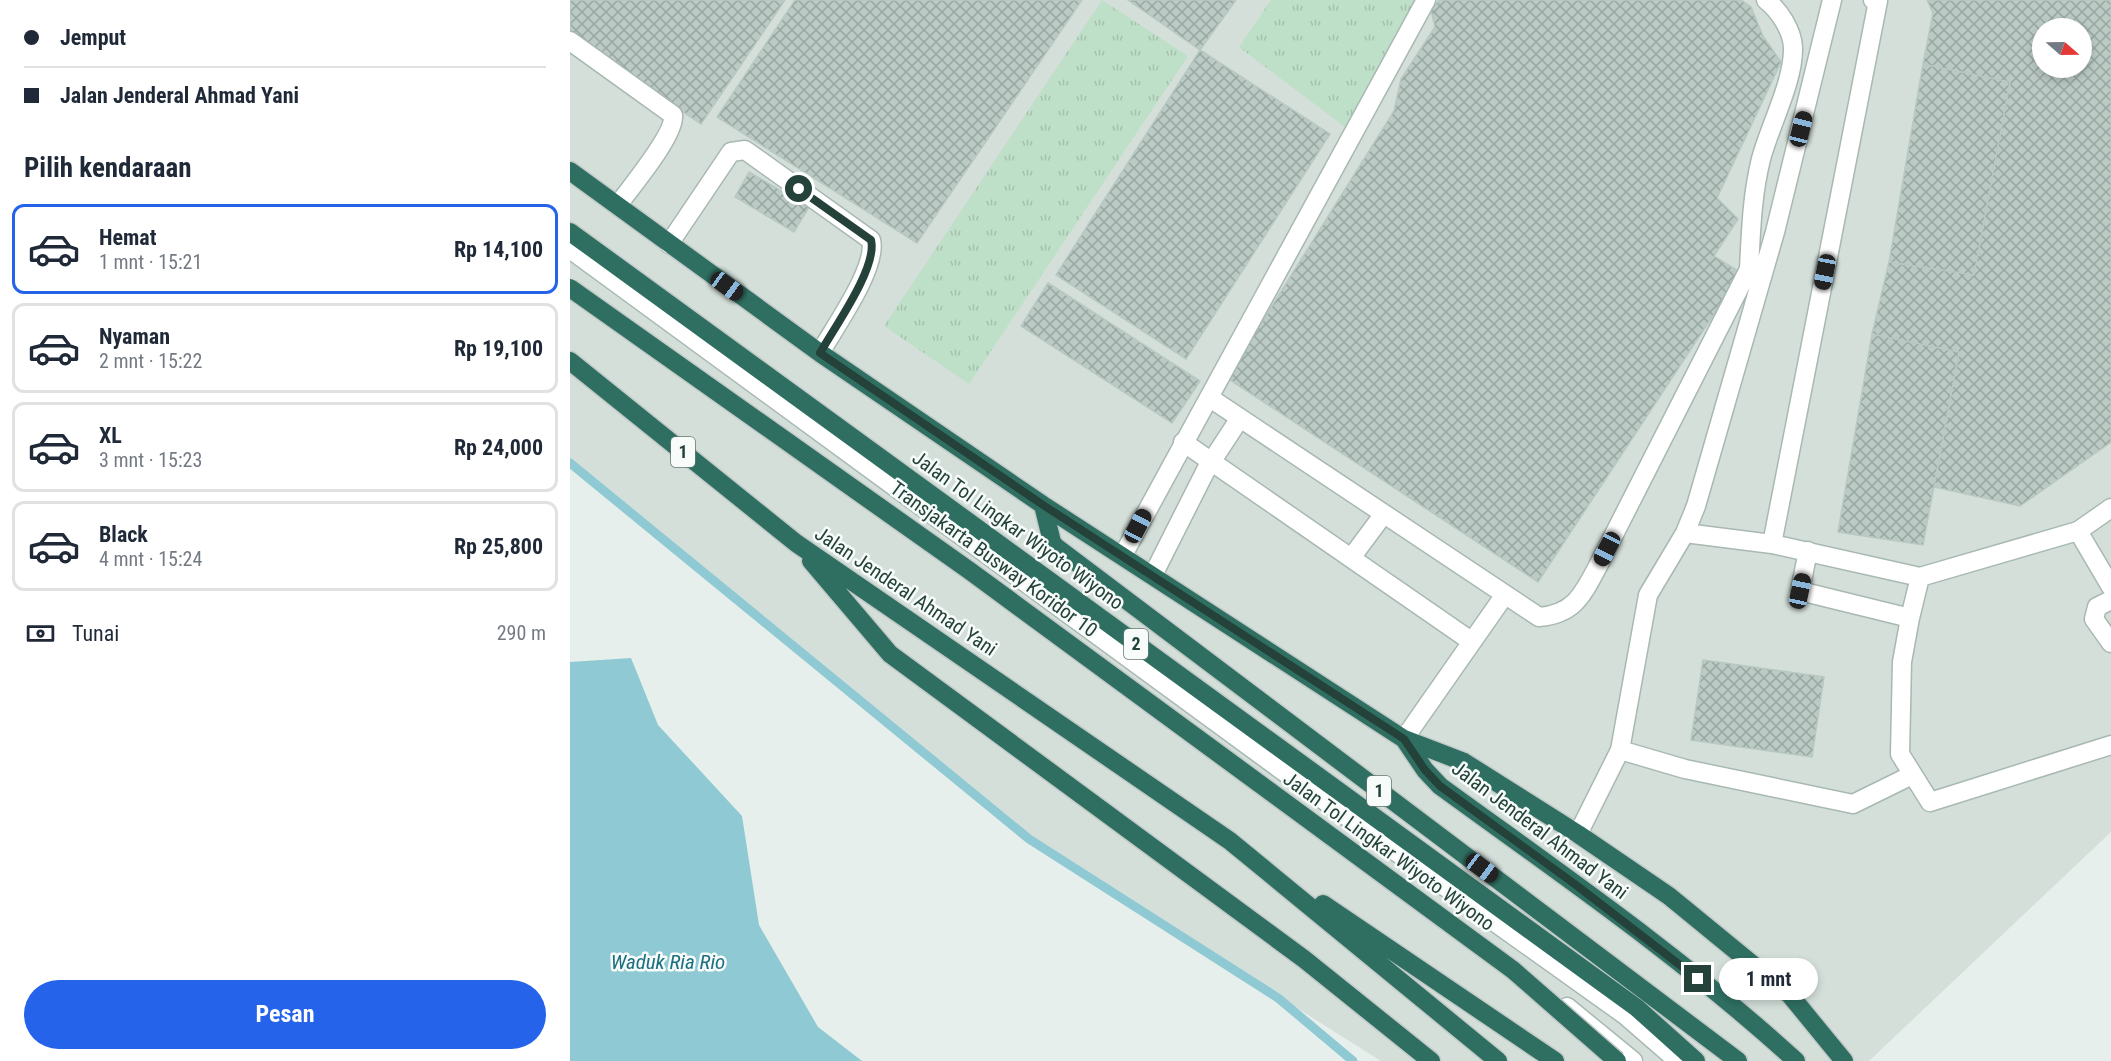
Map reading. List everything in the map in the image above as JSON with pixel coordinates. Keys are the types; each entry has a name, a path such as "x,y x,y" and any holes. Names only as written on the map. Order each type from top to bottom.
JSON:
{"highway":[{"name":"Jalan Jenderal Ahmad Yani","path":"570,171 820,353 1043,505 1404,739 1425,770 1440,786 1576,885 1750,1019 1796,1061"},
{"name":"Jalan Tol Lingkar Wiyoto Wiyono","path":"570,232 1637,1008 1696,1061"},
{"name":"Jalan Tol Lingkar Wiyoto Wiyono","path":"570,289 970,571 1503,963 1617,1061"},
{"name":"Jalan Jenderal Ahmad Yani","path":"570,361 796,543 1555,1061"},
{"name":"1","path":"1043,505 1052,542 1056,547 1738,1061"},
{"path":"796,543 890,654 1304,959 1431,1061"},
{"path":"1404,739 1464,762 1578,834 1669,896 1790,995 1844,1061"},
{"name":"Jalan Jenderal Ahmad Yani","path":"1230,841 1498,1061"}],"lane":[{"path":"1123,555 1426,0"},
{"path":"1210,398 1504,596 1539,617 1557,615 1571,607 1584,592 1749,269 1750,221 1761,159 1789,72 1793,47 1787,26 1776,8 1766,0"},
{"path":"1578,834 1620,750 1648,595 1685,532 1696,506 1754,311 1832,0"},
{"path":"1772,544 1878,1 1873,0"},
{"path":"570,41 673,115 672,125 664,140 618,205"},
{"path":"669,244 730,152 745,150 871,240 874,250 868,269 820,353"},
{"name":"Transjakarta Busway Koridor 10","path":"570,249 1274,764 1625,1015 1678,1061"},
{"name":"Transjakarta Busway Koridor 10","path":"570,289 1142,708 1432,903 1633,1061"},
{"path":"1153,575 1212,461 1240,418"},
{"path":"1183,442 1471,641"},
{"path":"1685,532 1772,544 1920,577 2078,531 2111,508"},
{"path":"1351,558 1383,515"},
{"path":"2078,531 2111,587"},
{"path":"1808,551 1800,591 1910,618"},
{"path":"1920,577 1902,662 1900,754 1930,802 2111,746"},
{"path":"1404,739 1504,596"},
{"path":"2111,600 2097,607 2094,619 2111,643"},
{"path":"1620,750 1685,769 1853,804 1912,775"}],"shaded area":[{"path":"570,0 2111,0 2111,832 1869,1061 1381,1061 1029,839 570,463"}],"green space":[{"path":"1102,0 1188,56 969,384 884,326"},
{"path":"1271,0 1424,0 1358,137 1239,47"}],"water":[{"name":"Waduk Ria Rio","path":"631,658 658,725 742,816 759,925 818,1027 862,1061 570,1061 570,662"}],"building":[{"path":"570,0 785,0 701,124 570,36"},
{"path":"795,0 1082,0 917,243 717,117"},
{"path":"1128,0 1236,0 1200,50"},
{"path":"1439,0 1741,0 1751,7 1763,36 1781,62 1717,198 1738,219 1714,256 1741,273 1538,582 1227,378 1394,111 1401,79 1435,27 1431,11"},
{"path":"1927,0 2111,0 2111,442 2020,506 1934,487 1959,352 1872,334 1889,262 1974,275 2010,82 1923,64 1933,13"},
{"path":"1200,50 1330,134 1186,359 1056,275"},
{"path":"1923,64 2010,82 1974,275 1889,262"},
{"path":"749,172 809,207 794,232 735,197"},
{"path":"1048,283 1200,381 1172,423 1021,326"},
{"path":"1872,334 1959,352 1923,545 1838,532"},
{"path":"1703,660 1824,677 1812,757 1691,740"}],"waterway":[{"path":"570,463 1029,839 1278,998 1353,1061"}],"route":[{"path":"799,189 871,240 874,250 868,269 820,353 1043,505 1404,739 1425,770 1440,786 1576,885 1698,979"}]}
